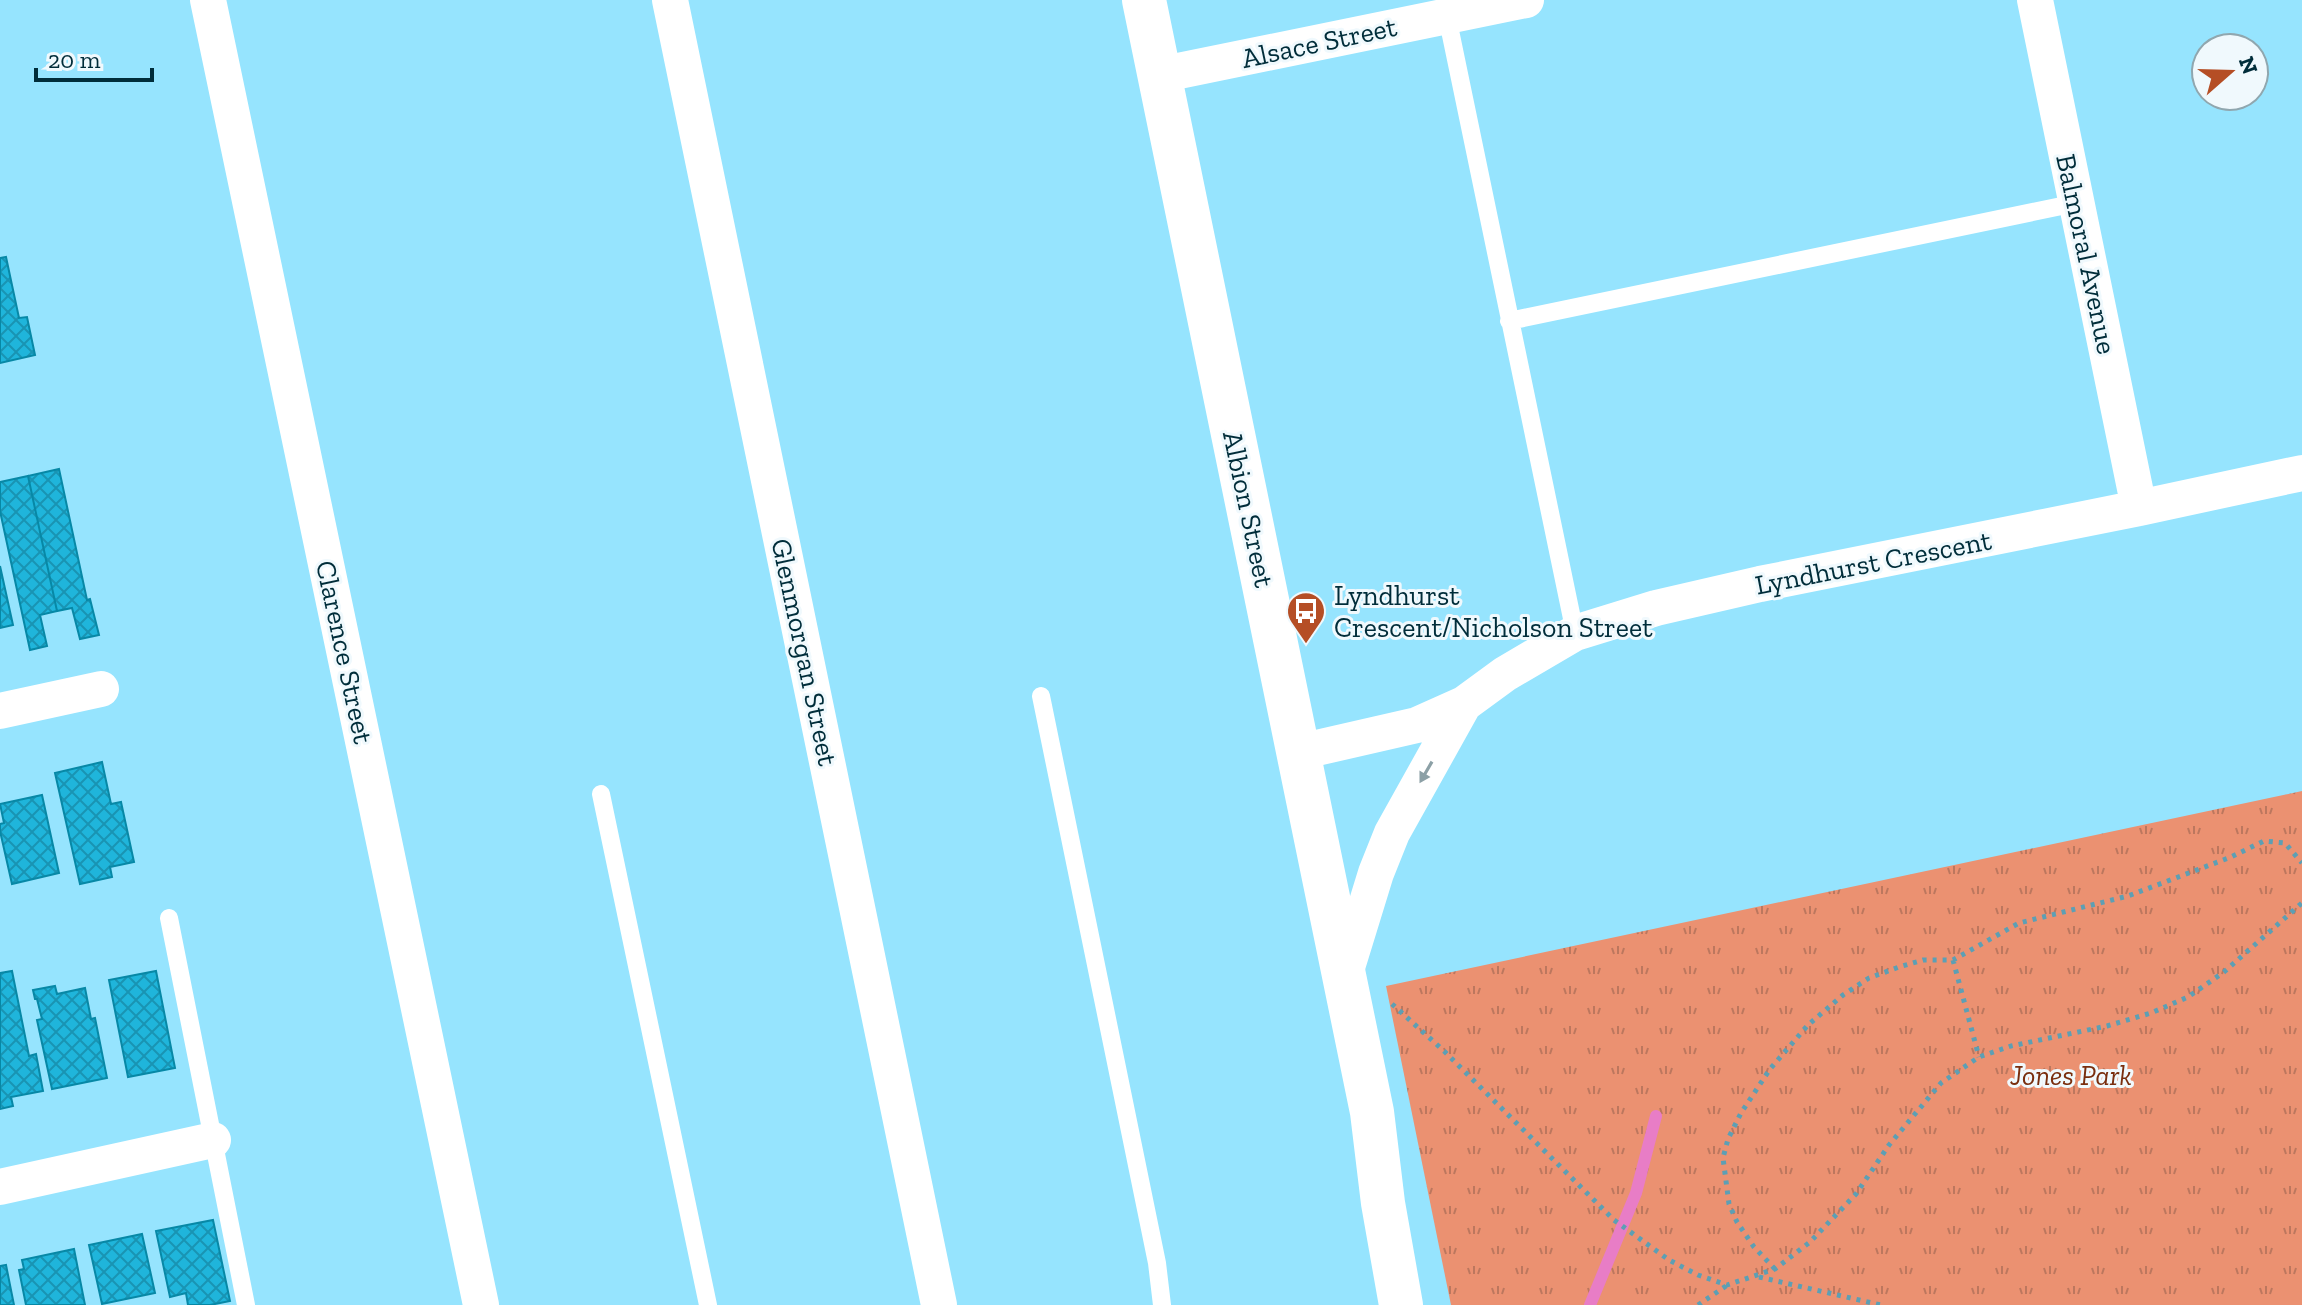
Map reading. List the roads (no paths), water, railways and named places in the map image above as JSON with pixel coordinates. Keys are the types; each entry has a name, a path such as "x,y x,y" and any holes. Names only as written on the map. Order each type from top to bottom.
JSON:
{"main road":[{"name":"Albion Street","path":"1144,0 1299,752 1363,986 1372,1112 1383,1203 1401,1305"},
{"name":"Albion Street","path":"1372,1112 1403,1209 1426,1305"}],"street":[{"name":"Clarence Street","path":"208,0 481,1305"},
{"name":"Glenmorgan Street","path":"670,0 939,1305"},
{"name":"Alsace Street","path":"1159,75 1526,0"},
{"name":"Balmoral Avenue","path":"2035,0 2139,508"},
{"name":"Lyndhurst Crescent","path":"1299,752 1417,725 1464,704 1505,674 1575,633 1656,608 2302,473"},
{"path":"0,711 101,689"},
{"name":"Lyndhurst Crescent","path":"1363,986 1376,873 1392,833 1464,704"},
{"path":"0,1187 213,1140"}],"lane":[{"path":"1447,16 1575,633"},
{"path":"1509,321 2076,203"},
{"path":"1041,696 1154,1247 1162,1305"},
{"path":"601,794 708,1305"},
{"path":"169,918 246,1305"}],"waterway":[{"path":"1590,1305 1636,1193 1656,1116"}],"place":[{"name":"Lyndhurst Crescent/Nicholson Street","path":"1306,645"}],"park label":[{"name":"Jones Park","path":"2071,1075"}]}
